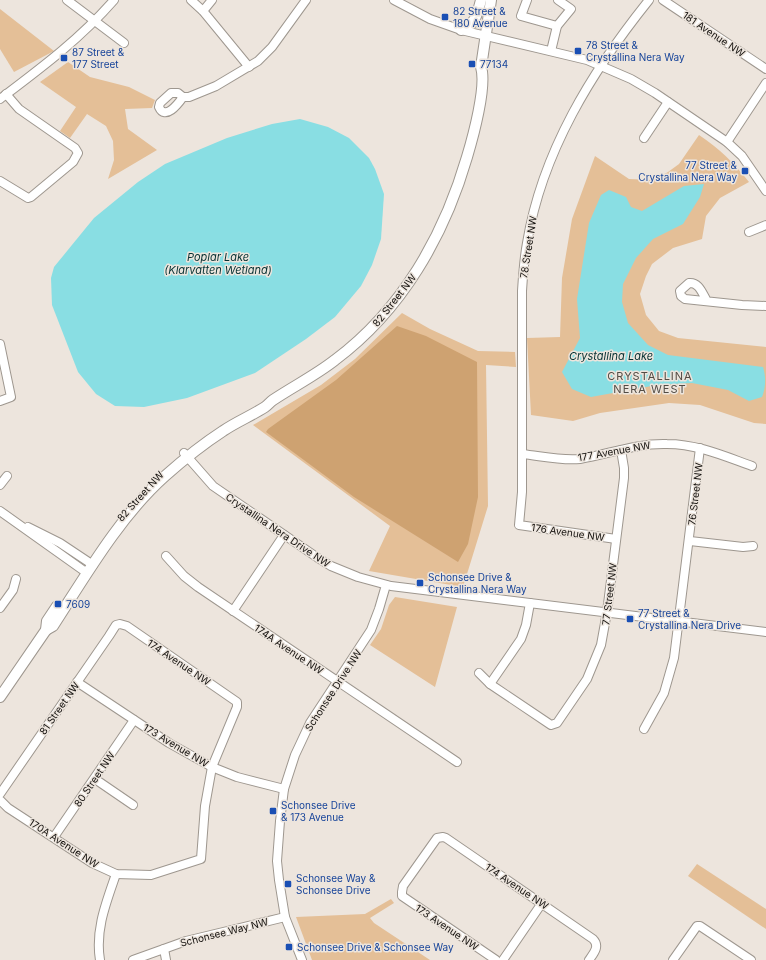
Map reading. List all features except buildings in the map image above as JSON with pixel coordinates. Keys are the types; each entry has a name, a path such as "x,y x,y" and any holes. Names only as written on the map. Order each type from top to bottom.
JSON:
{"main road":[{"path":"461,30 467,28 472,23 481,0"},
{"name":"82 Street NW","path":"0,697 46,630 47,621 136,506 157,483 186,455 335,361 368,332 388,310 408,284 432,246 451,204 466,159 477,72 481,67 491,0"}],"street":[{"path":"67,0 124,43"},
{"path":"0,181 28,198 73,162 78,153 74,148 3,96 69,46 96,21 114,0"},
{"path":"191,0 203,11 249,67"},
{"path":"203,11 212,0"},
{"path":"183,97 189,97 216,86 258,61 272,47 306,0"},
{"path":"394,0 430,19 461,30 568,55 601,65 631,79 727,142 742,156 766,191"},
{"path":"527,0 521,16 557,26"},
{"path":"551,51 557,26 571,9 558,0"},
{"name":"78 Street NW","path":"519,525 522,492 522,298 527,242 537,200 550,161 568,120 624,30 649,0"},
{"name":"181 Avenue NW","path":"663,0 766,69"},
{"path":"727,142 766,83"},
{"path":"644,138 668,102"},
{"path":"749,232 766,225"},
{"path":"707,301 766,306"},
{"path":"0,344 11,397 0,401"},
{"name":"177 Avenue NW","path":"522,454 574,459 656,444 680,444 700,448 752,466"},
{"name":"76 Street NW","path":"644,729 664,693 674,658 690,541 700,448"},
{"name":"77 Street NW","path":"490,684 548,724 554,725 560,720 591,672 601,645 607,612 624,478 621,450"},
{"name":"Crystallina Nera Drive NW","path":"186,455 213,486 331,566 358,577 386,585 766,632"},
{"path":"0,485 7,476"},
{"path":"0,511 9,518 60,543 88,568"},
{"name":"176 Avenue NW","path":"519,525 616,539"},
{"path":"233,611 284,535"},
{"path":"690,541 743,547 753,546"},
{"name":"174A Avenue NW","path":"166,556 192,583 457,762"},
{"path":"0,608 13,590 16,579"},
{"name":"Schonsee Drive NW","path":"302,960 285,917 281,898 277,861 284,789 304,735 317,712 371,630 386,585"},
{"path":"478,674 490,684 522,635 528,620 530,603"},
{"name":"81 Street NW","path":"0,794 116,626 120,624"},
{"name":"174 Avenue NW","path":"120,624 127,626 237,702 237,706 212,767"},
{"name":"173 Avenue NW","path":"77,682 169,743 212,767 237,777 284,789"},
{"name":"80 Street NW","path":"54,837 134,720"},
{"name":"170A Avenue NW","path":"0,800 8,808 92,863 116,874 151,875 201,859 205,806 212,767"},
{"path":"95,779 132,804"},
{"name":"174 Avenue NW","path":"402,892 403,886 437,838 443,836 595,941 597,948 589,960"},
{"path":"100,960 98,939 102,916 116,874"},
{"name":"173 Avenue NW","path":"402,892 404,898 496,960"},
{"path":"503,960 542,903"},
{"name":"Schonsee Way NW","path":"133,960 213,933 285,917"},
{"path":"673,960 697,926 700,926 751,960"},
{"path":"164,949 166,960"}],"shaded area":[{"path":"0,9 54,51 14,72 0,49"},
{"path":"68,62 90,77 129,87 155,100 152,108 125,109 128,129 157,150 108,179 114,160 113,141 106,126 87,114 70,138 60,131 76,107 40,82"},
{"path":"699,135 726,156 749,182 720,198 706,216 702,239 673,248 652,264 640,294 646,315 659,331 678,338 766,347 766,424 754,423 700,405 669,403 600,413 573,421 531,415 527,338 560,337 562,278 572,219 595,156 629,179 653,180 679,164"},
{"path":"402,313 430,329 478,351 515,352 516,367 486,365 488,506 463,587 369,571 390,526 253,425 321,385 355,359"},
{"path":"397,326 426,336 477,362 478,497 468,544 458,562 354,497 266,432 268,429 336,380"},
{"path":"395,597 457,607 435,687 370,645 381,629 389,605"},
{"path":"697,864 766,909 766,929 688,876"},
{"path":"391,899 394,903 370,918 374,923 430,960 312,960 296,917 365,914"}],"water":[{"name":"Poplar Lake (Klarvatten Wetland)","path":"300,119 328,127 349,138 369,158 375,169 384,194 381,239 372,265 361,286 335,317 306,339 255,373 187,398 144,407 115,406 96,394 78,372 52,305 51,278 54,267 94,218 138,182 165,164 227,138 272,124"},
{"name":"Crystallina Lake","path":"704,184 700,197 683,224 653,239 636,258 623,284 622,302 628,323 648,345 668,355 763,367 765,382 762,397 749,401 728,390 692,383 657,385 591,397 572,389 562,372 580,338 577,299 589,223 601,195 609,190 626,197 631,207 642,211 684,186"}],"place":[{"name":"82 Street & 180 Avenue","path":"445,17"},
{"name":"78 Street & Crystallina Nera Way","path":"578,51"},
{"name":"87 Street & 177 Street","path":"64,58"},
{"name":"77134","path":"472,64"},
{"name":"77 Street & Crystallina Nera Way","path":"745,171"},
{"name":"Schonsee Drive & Crystallina Nera Way","path":"420,583"},
{"name":"7609","path":"58,604"},
{"name":"77 Street & Crystallina Nera Drive","path":"630,619"},
{"name":"Schonsee Drive & 173 Avenue","path":"273,811"},
{"name":"Schonsee Way & Schonsee Drive","path":"288,884"},
{"name":"Schonsee Drive & Schonsee Way","path":"289,947"}],"district":[{"name":"CRYSTALLINA NERA WEST","path":"650,382"}]}
